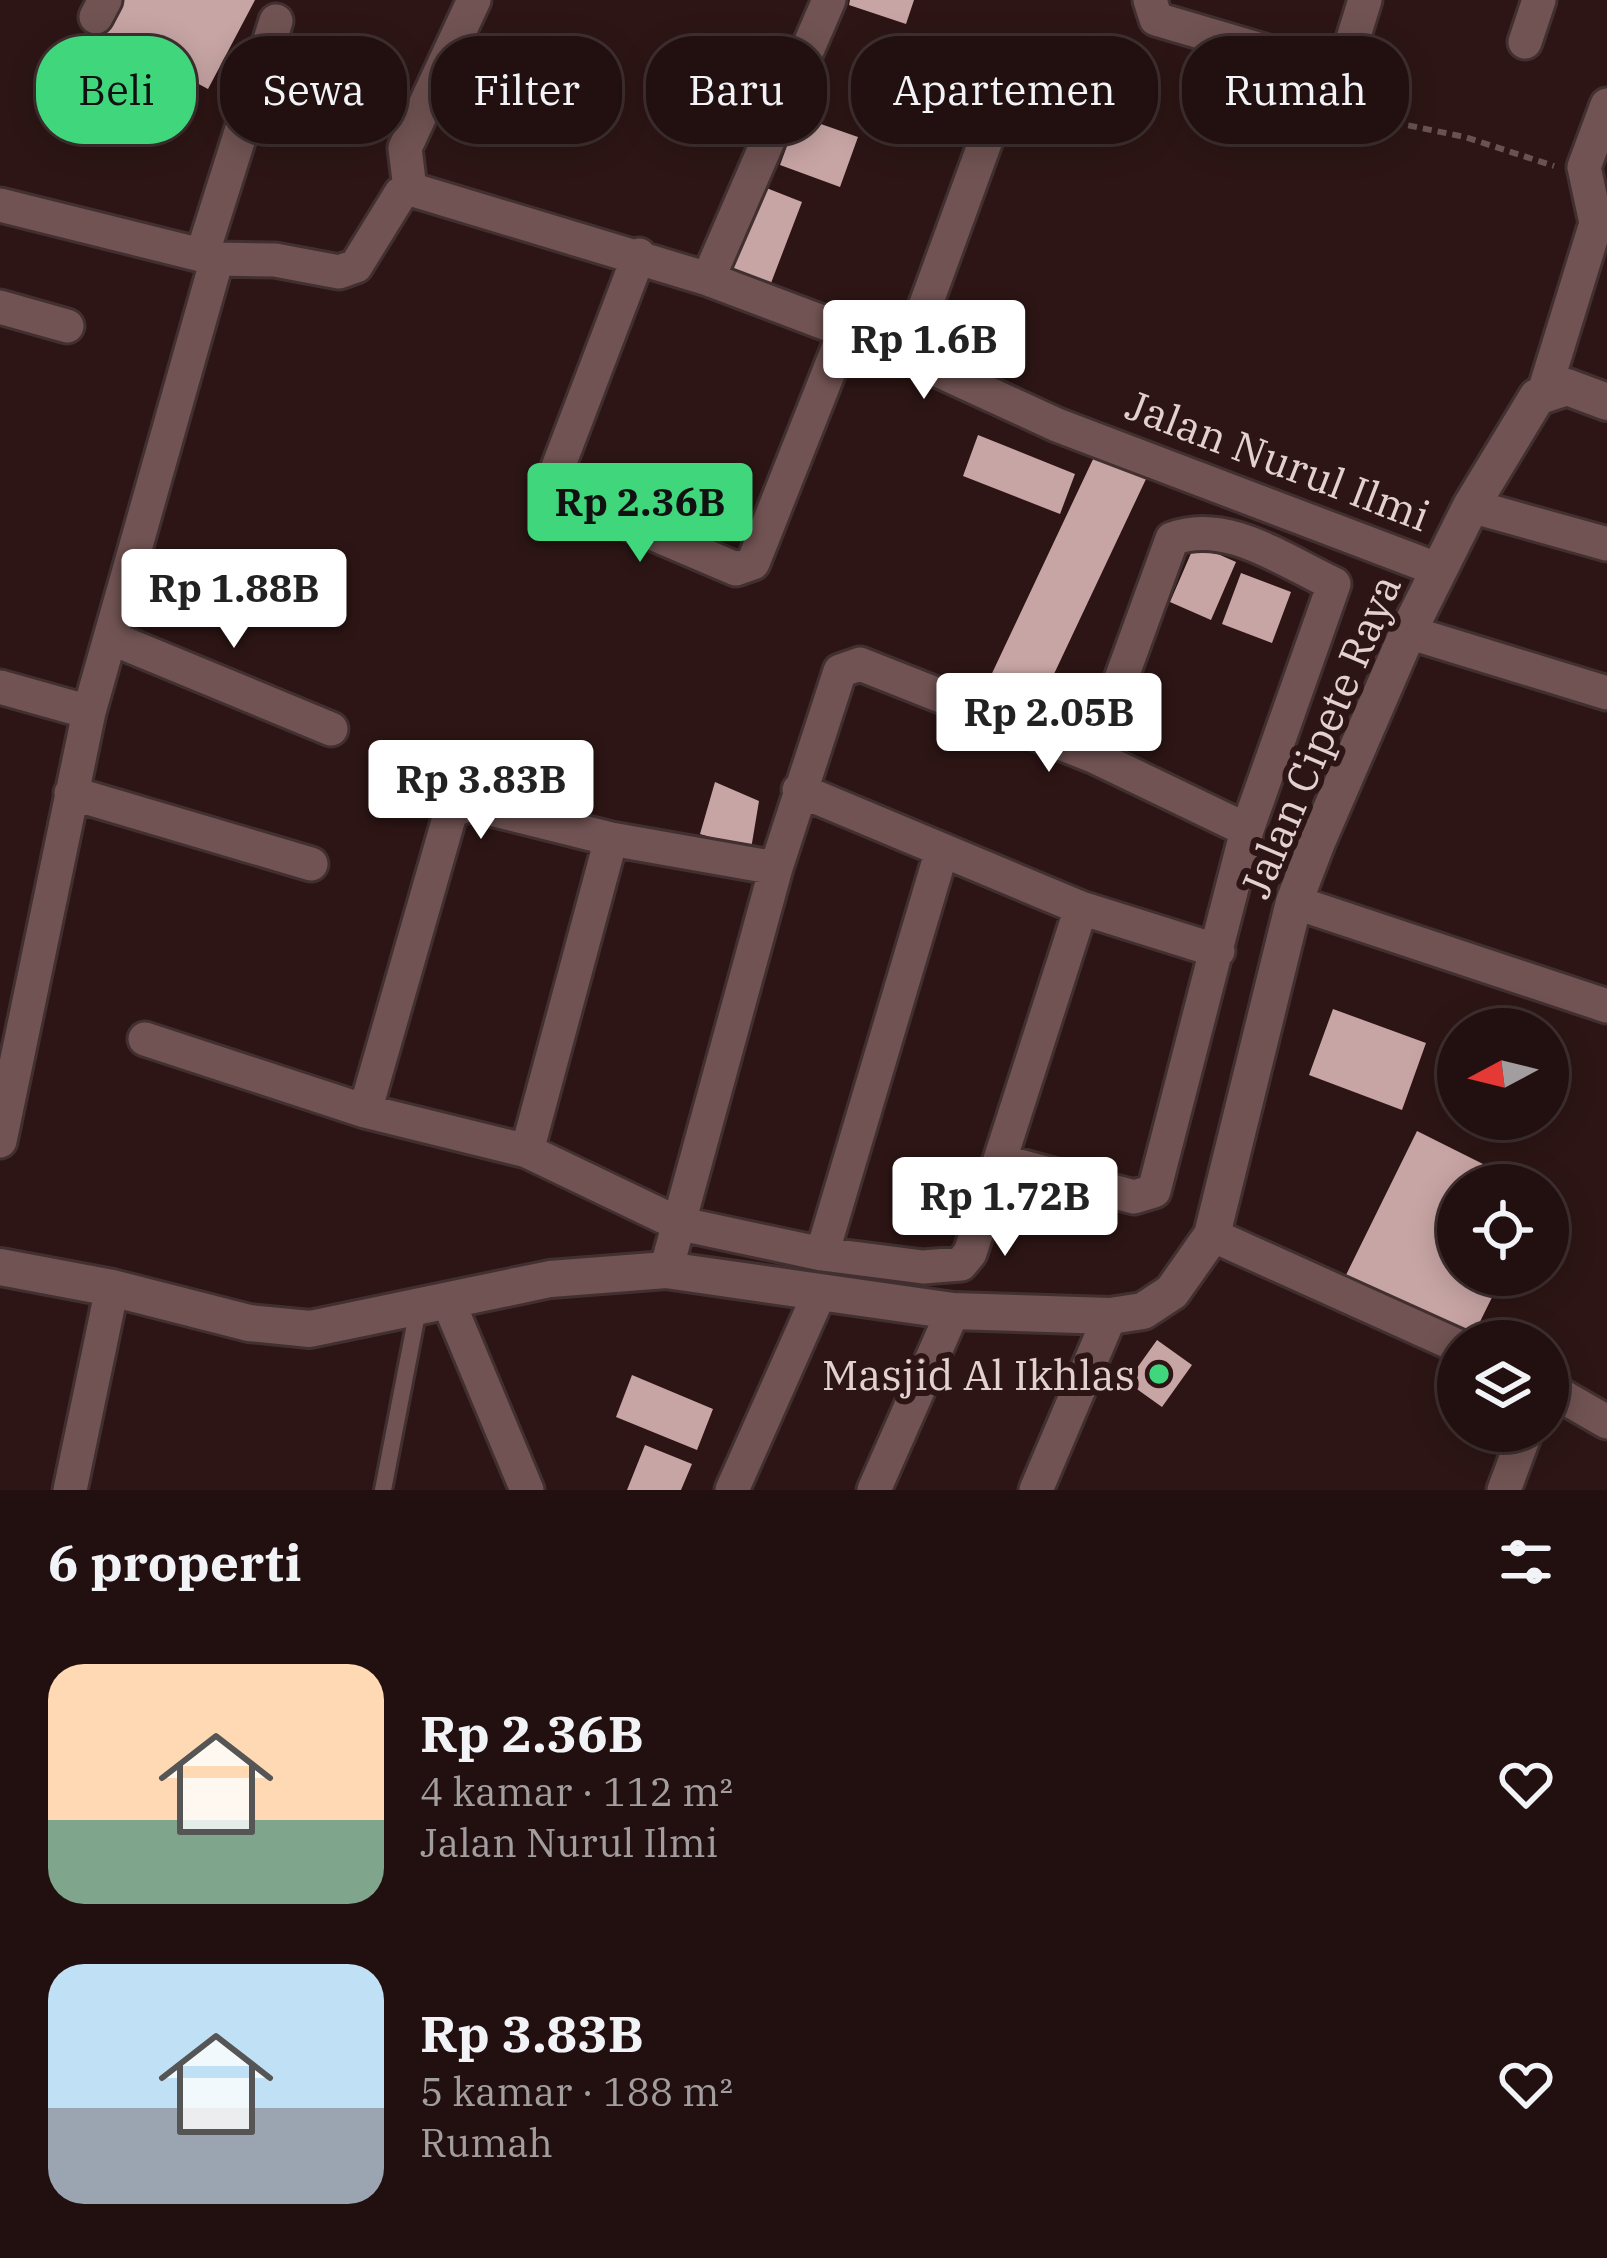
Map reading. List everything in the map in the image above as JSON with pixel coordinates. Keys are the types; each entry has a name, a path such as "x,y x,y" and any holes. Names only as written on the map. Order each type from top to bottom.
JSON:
{"main road":[{"path":"1544,392 1567,387 1607,402"},
{"name":"Jalan Cipete Raya","path":"0,1267 112,1288 249,1324 286,1328 336,1327 550,1279 666,1270 953,1311 1110,1316 1143,1311 1191,1273 1212,1235 1294,902 1438,570 1528,409 1544,392"}],"street":[{"path":"0,206 209,257 352,270 401,193 410,189 405,148 474,0"},
{"path":"708,279 829,0"},
{"path":"1150,0 1156,19 1213,36"},
{"path":"1354,36 1365,0"},
{"path":"1525,42 1539,0"},
{"path":"0,1141 89,712 276,20"},
{"path":"1544,392 1596,223 1585,161 1607,106"},
{"path":"907,356 984,144"},
{"name":"Jalan Nurul Ilmi","path":"410,189 708,279 907,356 1057,424 1438,570"},
{"path":"640,255 552,483 558,493 736,568 753,562 845,331"},
{"path":"0,307 67,326"},
{"path":"1471,506 1607,544"},
{"path":"1000,1161 1134,1197 1154,1191 1247,830 1334,584 1218,531 1194,530 1172,539 1094,756"},
{"path":"1408,632 1607,693"},
{"path":"110,638 331,729"},
{"path":"666,1270 776,868 835,678 853,665 1094,756 1247,830"},
{"path":"0,687 89,712"},
{"path":"799,790 1081,908 1218,951"},
{"path":"71,793 311,863"},
{"path":"365,1111 451,811 471,804 611,839 776,868"},
{"path":"527,1151 611,839"},
{"path":"822,1254 942,850"},
{"path":"1294,902 1607,1006"},
{"path":"145,1039 365,1111 527,1151 677,1223 822,1254 923,1267 961,1264 970,1253 1081,908"},
{"path":"1212,1235 1437,1337"},
{"path":"70,1490 112,1288"},
{"path":"732,1490 820,1292"},
{"path":"433,1305 527,1490"},
{"path":"874,1490 953,1311"},
{"path":"1036,1490 1110,1316"},
{"path":"1569,1400 1607,1422"},
{"path":"1504,1490 1518,1452"}],"lane":[{"path":"383,1490 433,1305"}],"path":[{"path":"1409,126 1465,137 1586,177"}],"building":[{"path":"113,0 255,0 236,36 220,36 220,66 208,89 196,83 196,36 108,36 97,30"},
{"path":"850,0 914,0 906,24 849,5"},
{"path":"827,126 851,135 851,144 855,144 840,187 780,165 788,144 827,144"},
{"path":"756,184 802,202 771,283 725,265"},
{"path":"978,435 1075,474 1060,514 963,476"},
{"path":"1095,455 1146,479 1037,710 986,686"},
{"path":"1195,544 1236,562 1211,620 1170,602"},
{"path":"1241,573 1291,592 1272,643 1222,624"},
{"path":"715,782 759,801 751,849 700,834"},
{"path":"1333,1009 1426,1043 1402,1110 1309,1075"},
{"path":"1417,1131 1483,1164 1437,1164 1437,1296 1493,1296 1481,1320 1437,1320 1346,1275"},
{"name":"Masjid Al Ikhlas","path":"1157,1340 1192,1365 1162,1407 1127,1382"},
{"path":"632,1375 713,1409 697,1450 616,1417"},
{"path":"645,1445 692,1464 681,1490 627,1490"}],"place":[{"name":"Masjid Al Ikhlas","path":"1159,1374"}]}
